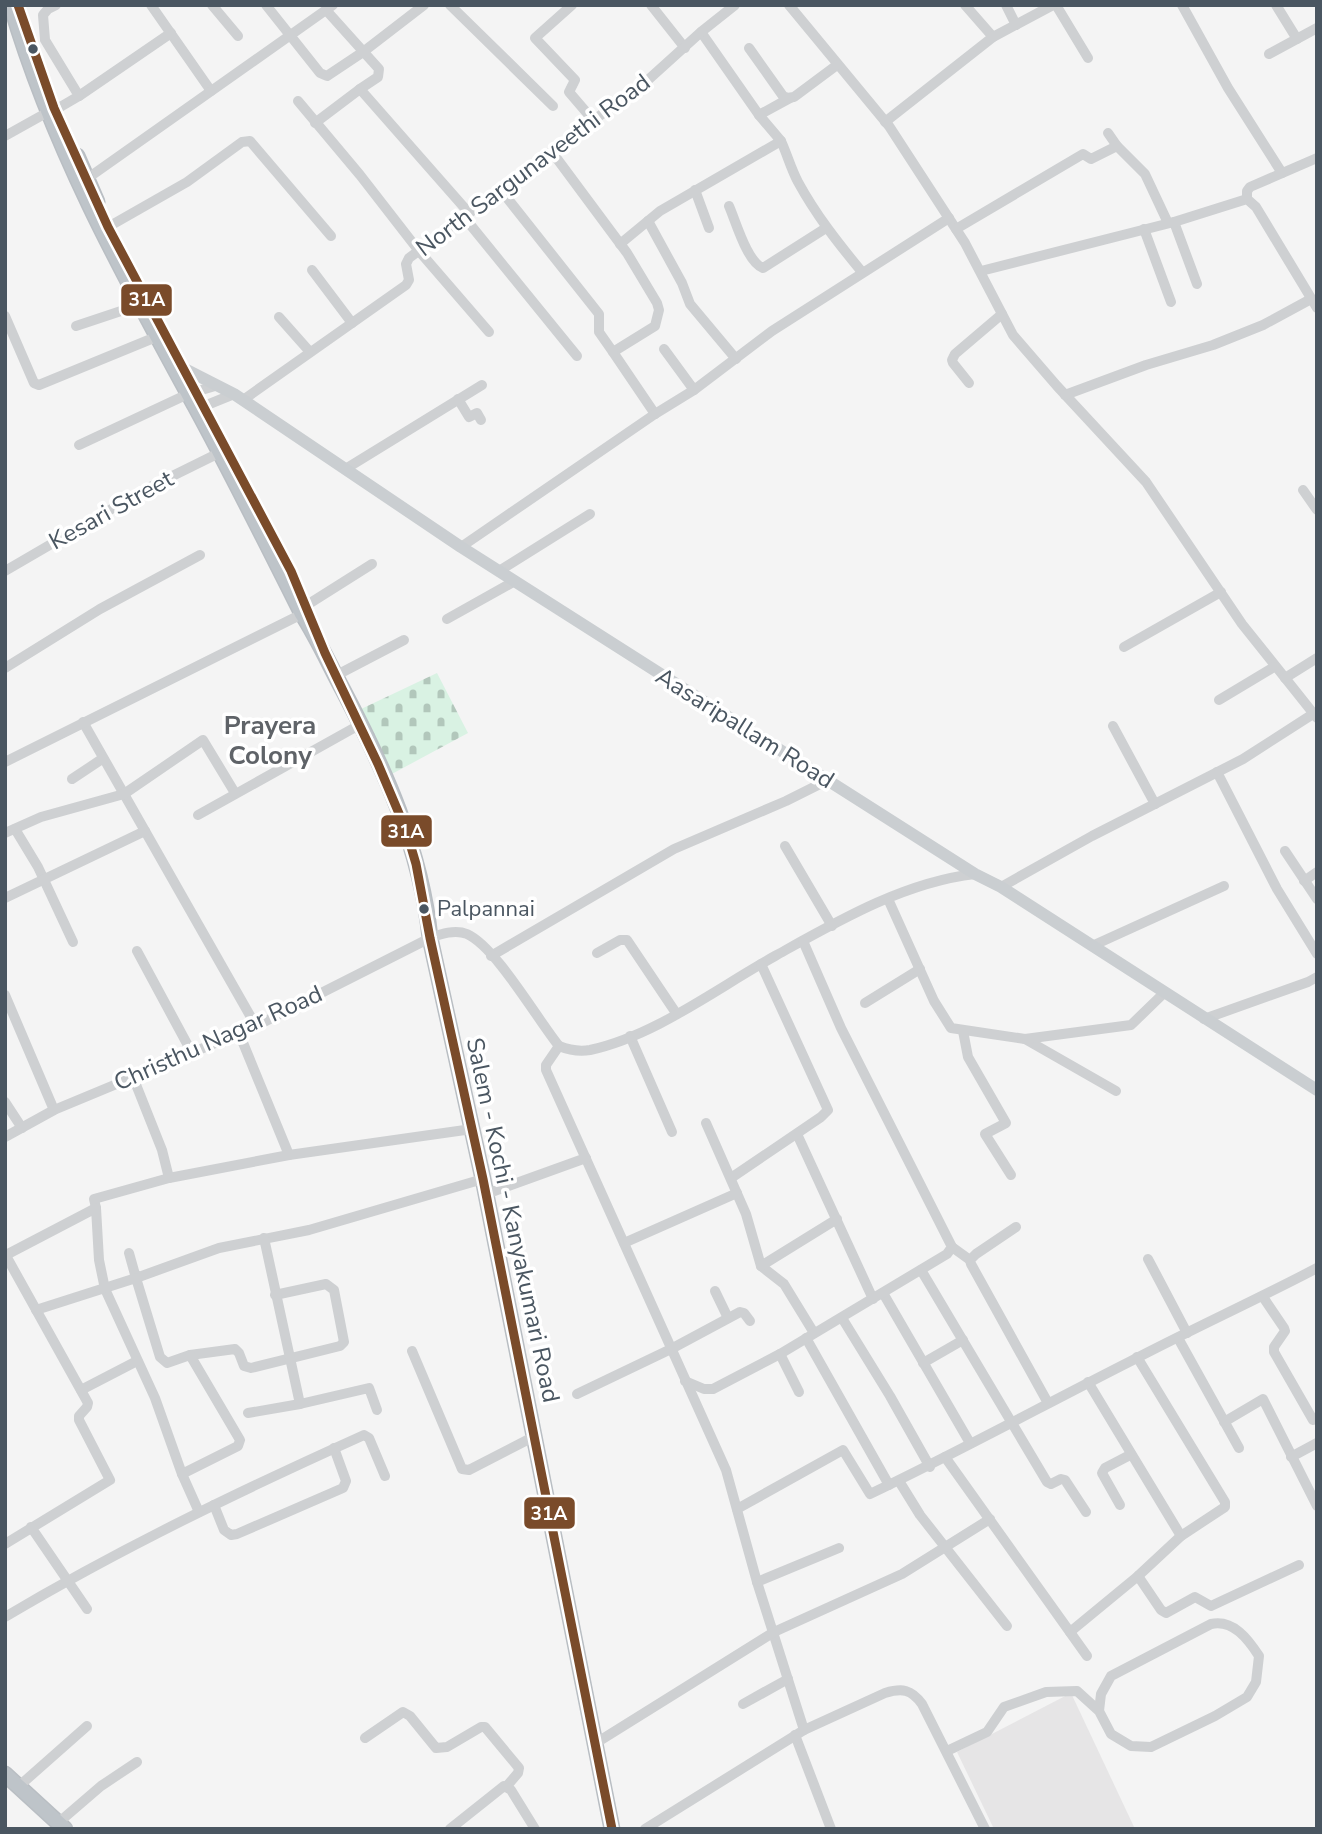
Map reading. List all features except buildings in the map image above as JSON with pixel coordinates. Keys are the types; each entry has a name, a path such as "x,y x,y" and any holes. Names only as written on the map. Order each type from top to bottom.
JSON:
{"highway":[{"name":"Salem - Kochi - Kanyakumari Road","path":"11,5 25,53 139,305 156,337 178,369"},
{"name":"Salem - Kochi - Kanyakumari Road","path":"18,5 51,111 88,178 93,204 108,227 361,724 400,812 413,849 427,908 429,937 483,1179 535,1436 596,1743 608,1826"},
{"name":"Salem - Kochi - Kanyakumari Road","path":"196,400 219,453 304,610"},
{"path":"5,1774 61,1826"}],"main road":[{"name":"Aasaripallam Road","path":"178,369 238,397 515,582 975,874 1001,887 1317,1090"}],"street":[{"path":"56,5 43,15 46,40 79,96"},
{"path":"151,5 211,91"},
{"path":"265,5 325,76 363,52 424,5"},
{"path":"450,5 553,106"},
{"path":"572,5 535,38 575,80 569,92 593,120"},
{"path":"651,5 685,48"},
{"name":"North Sargunaveethi Road","path":"196,400 238,397 310,352 406,285 409,280 406,264 419,251 552,152 685,48 735,5"},
{"path":"789,5 885,122 956,229 981,271 1013,335 1146,482 1274,667 1315,716 1243,759 1092,836 1001,887"},
{"path":"965,5 993,37"},
{"path":"1006,5 1016,25"},
{"path":"885,122 993,37 1054,5 1088,58"},
{"path":"1182,5 1228,88 1282,173"},
{"path":"1276,5 1297,39"},
{"path":"217,7 237,36"},
{"path":"88,178 329,7 379,69 379,77 315,123"},
{"path":"1269,54 1317,28"},
{"path":"701,32 759,115 781,141 796,179 826,228 862,272"},
{"path":"5,136 79,96 171,33"},
{"path":"749,48 783,96 790,98"},
{"path":"759,115 790,98 838,65"},
{"path":"360,89 467,215 577,356"},
{"path":"298,101 419,251 489,332"},
{"path":"1108,133 1144,174 1171,222 1197,284"},
{"path":"108,227 187,182 242,142 250,141 331,236"},
{"path":"620,244 660,211 781,141"},
{"path":"956,229 1083,154 1091,159 1117,146"},
{"path":"552,152 620,244 657,303 659,310 655,326 613,352"},
{"path":"1317,158 1250,187 1247,191 1247,199 1256,207 1317,309"},
{"path":"500,189 599,314 599,332 655,414"},
{"path":"695,190 709,228"},
{"path":"981,271 1171,222 1247,199"},
{"path":"729,206 752,261 760,268 826,228"},
{"path":"461,547 694,390 772,331 949,218"},
{"path":"648,222 691,304 736,359"},
{"path":"1144,229 1171,302"},
{"path":"312,270 352,323"},
{"path":"1065,395 1238,335 1311,299"},
{"path":"76,326 139,305"},
{"path":"969,383 952,360 955,354 1002,314"},
{"path":"5,316 34,383 39,385 156,337"},
{"path":"279,317 310,352"},
{"path":"664,349 694,390"},
{"path":"347,468 482,385"},
{"path":"79,445 196,400 215,386"},
{"path":"458,399 470,417 477,413 481,420"},
{"name":"Kesari Street","path":"5,571 144,490 219,453"},
{"path":"1303,490 1317,510"},
{"path":"499,571 590,513"},
{"path":"5,668 100,609 200,555"},
{"path":"5,762 304,610 372,564"},
{"path":"447,619 515,582"},
{"path":"1124,647 1221,592"},
{"path":"335,676 404,640"},
{"path":"1284,678 1317,658"},
{"path":"1219,701 1274,667"},
{"path":"83,722 256,1026"},
{"path":"198,815 361,724"},
{"path":"1114,726 1155,804"},
{"path":"74,942 44,880 10,831 41,817 124,794 203,740 235,793"},
{"path":"72,779 102,759"},
{"path":"1217,772 1278,888 1317,954"},
{"path":"491,956 674,849 828,780"},
{"path":"5,898 145,831"},
{"path":"785,846 832,926"},
{"path":"1285,851 1317,899"},
{"path":"1304,881 1317,872"},
{"path":"429,937 447,933 468,935 502,967 559,1046 578,1051 590,1050 630,1036 676,1013 803,941 888,899 951,877 975,874"},
{"path":"1092,946 1224,886"},
{"path":"888,899 951,1028 1025,1039 1131,1025 1164,993"},
{"name":"Christhu Nagar Road","path":"5,1137 54,1110 256,1026 429,937"},
{"path":"597,953 620,940 628,940 676,1013"},
{"path":"803,941 841,1028 952,1247 970,1260 1048,1403"},
{"path":"137,951 192,1052"},
{"path":"731,1178 828,1110 761,964"},
{"path":"865,1003 920,969"},
{"path":"1204,1019 1317,977"},
{"path":"5,995 54,1110"},
{"path":"963,1031 968,1057 1006,1123 985,1134 1011,1175"},
{"path":"239,1033 289,1155"},
{"path":"630,1036 672,1132"},
{"path":"1025,1039 1116,1091"},
{"path":"559,1046 546,1065 546,1070 726,1470 757,1582 788,1679 800,1732 831,1829"},
{"path":"133,1077 162,1150 169,1178"},
{"path":"5,1102 22,1128"},
{"path":"706,1123 746,1214 761,1266 784,1284 810,1336 894,1483 1007,1626"},
{"path":"199,1513 155,1398 105,1289 99,1260 94,1199 169,1178 289,1155 472,1129"},
{"path":"797,1134 836,1219 878,1296 923,1363 970,1443"},
{"path":"486,1194 586,1158"},
{"path":"36,1310 105,1289 219,1248 310,1230 483,1179"},
{"path":"624,1243 737,1193"},
{"path":"5,1544 110,1480 79,1420 88,1405 6,1254 96,1209"},
{"path":"761,1266 836,1219"},
{"path":"970,1260 1016,1227"},
{"path":"264,1238 300,1404"},
{"path":"685,1381 711,1390 842,1318 947,1254 952,1247"},
{"path":"129,1253 162,1360 167,1363 190,1355 235,1349 240,1353 244,1366 251,1368 340,1346 344,1339 334,1290 330,1285 275,1295"},
{"path":"1148,1259 1182,1335 1239,1448"},
{"path":"737,1509 843,1450 870,1494 930,1467 970,1443 1088,1382 1317,1268"},
{"path":"921,1270 1047,1482 1065,1480 1086,1512"},
{"path":"715,1291 728,1318"},
{"path":"1263,1297 1284,1328 1274,1352 1313,1420"},
{"path":"577,1394 742,1312 750,1321"},
{"path":"842,1318 930,1467"},
{"path":"923,1363 963,1340"},
{"path":"412,1351 462,1469 469,1470 535,1436"},
{"path":"780,1354 799,1392"},
{"path":"182,1474 238,1446 240,1440 190,1355"},
{"path":"1070,1632 1138,1576 1181,1536 1223,1511 1224,1502 1137,1357"},
{"path":"81,1390 138,1361"},
{"path":"1088,1382 1181,1536"},
{"path":"248,1413 369,1388 377,1410"},
{"path":"1224,1422 1263,1399 1317,1506"},
{"path":"5,1617 143,1539 366,1435 385,1476"},
{"path":"1291,1457 1317,1443"},
{"path":"214,1505 224,1530 231,1535 343,1488 346,1481 334,1448"},
{"path":"1120,1505 1102,1473 1105,1468 1130,1455"},
{"path":"945,1457 1087,1656"},
{"path":"596,1743 774,1632 902,1574 990,1519"},
{"path":"31,1527 87,1609"},
{"path":"757,1582 839,1548"},
{"path":"1138,1576 1161,1610 1166,1613 1195,1597 1211,1606 1299,1565"},
{"path":"947,1751 987,1732 1004,1707 1046,1692 1077,1691 1099,1711 1111,1734 1131,1746 1151,1747 1247,1697 1256,1682 1259,1656 1243,1633 1219,1622 1211,1624 1111,1676 1101,1694 1099,1711"},
{"path":"743,1704 788,1679"},
{"path":"645,1829 800,1732 885,1693 904,1690 913,1693 922,1704 985,1829"},
{"path":"365,1738 402,1712 407,1713 436,1748 447,1747 485,1727 519,1768 506,1787"},
{"path":"18,1787 87,1726"},
{"path":"61,1826 101,1786 136,1762"},
{"path":"450,1829 500,1788 506,1787 512,1790 535,1829"}],"shaded area":[{"path":"1071,1693 1135,1829 994,1829 957,1752"}],"green space":[{"path":"437,673 468,733 390,775 359,710"}],"transit line":[{"name":"31A","path":"18,5 54,108 108,227 291,571 325,653 406,830 416,864 483,1179 612,1829"}],"place":[{"name":"Palpannai","path":"424,909"}],"district":[{"name":"Prayera Colony","path":"270,740"}]}
